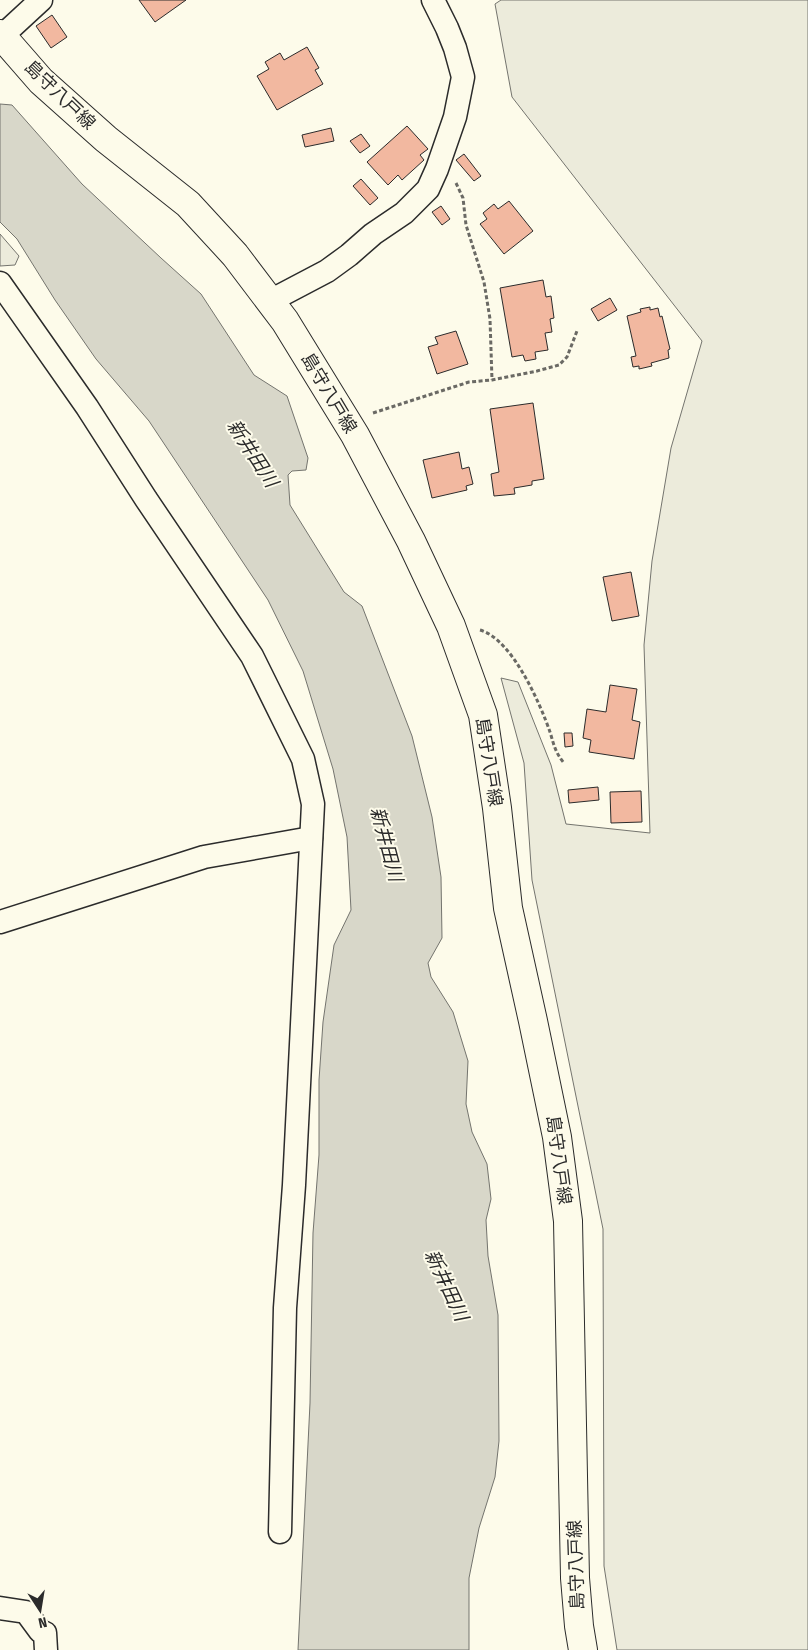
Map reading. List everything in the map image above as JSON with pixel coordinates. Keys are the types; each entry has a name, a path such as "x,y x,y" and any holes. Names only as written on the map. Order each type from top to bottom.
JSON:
{"main road":[{"name":"島守八戸線","path":"1,35 41,81 106,139 188,204 235,255 286,322 347,423 411,541 451,626 483,715 497,808 508,908 557,1137 568,1221 575,1578 583,1650"}],"street":[{"path":"1,35 41,0"},
{"path":"270,301 327,271 373,234 404,213 428,189 455,117 463,76 450,35 433,0"},
{"path":"0,283 88,407 146,499 252,656 303,759 313,804 294,1185 285,1308 280,1532"},
{"path":"0,922 204,857 311,838"},
{"path":"0,1608 26,1612 40,1632 45,1633 46,1650"}],"path":[{"path":"442,155 463,198 466,225 484,282 490,319 492,380"},
{"path":"347,423 469,382 492,380 559,365 568,357 577,331"},
{"path":"451,626 470,627 486,632 501,644 511,656 530,683 550,732 556,754 564,763"}],"shaded area":[{"path":"501,0 808,0 808,1650 617,1650 604,1566 603,1229 532,880 524,763 501,678 518,682 551,765 566,824 650,833 644,645 652,561 671,448 702,341 512,97 495,4"},
{"path":"0,234 19,256 15,265 0,266"}],"water":[{"name":"新井田川","path":"0,104 12,105 82,184 201,294 254,375 287,396 308,458 306,470 292,471 288,475 290,505 344,592 362,606 412,736 432,817 441,877 442,938 428,963 431,977 453,1012 468,1061 466,1104 472,1132 487,1164 491,1199 486,1220 488,1256 498,1315 499,1441 495,1477 479,1528 469,1578 469,1650 298,1650 310,1403 313,1233 319,1155 319,1080 323,1022 334,945 351,910 347,837 333,769 303,671 268,600 149,421 96,359 55,300 17,239 0,222"}],"building":[{"path":"139,0 186,0 155,22"},
{"path":"52,15 67,37 51,48 36,26"},
{"path":"307,47 319,68 315,70 323,84 277,110 257,76 269,69 265,62 280,53 284,60"},
{"path":"407,126 428,149 420,155 424,160 402,180 398,175 388,185 367,162"},
{"path":"331,128 334,141 305,147 302,135"},
{"path":"361,134 370,146 360,153 350,141"},
{"path":"464,154 481,176 474,181 456,160"},
{"path":"361,179 378,198 370,205 353,186"},
{"path":"509,201 533,231 504,254 480,224 487,219 483,213 494,204 498,209"},
{"path":"441,206 450,219 442,225 432,212"},
{"path":"543,280 546,297 551,296 554,318 550,319 552,332 545,333 548,350 535,352 536,359 525,361 523,355 512,357 500,288"},
{"path":"610,298 617,310 598,321 591,309"},
{"path":"650,307 650,310 658,308 660,317 662,316 670,349 668,350 669,358 651,363 652,366 639,369 639,366 633,367 631,357 636,356 627,316 641,312 640,309"},
{"path":"456,331 468,364 437,374 428,347 438,344 435,337"},
{"path":"533,403 544,479 532,481 532,485 514,488 515,494 494,496 491,474 499,472 490,409"},
{"path":"459,452 462,469 469,467 473,484 466,486 467,490 432,498 423,460"},
{"path":"631,572 639,616 612,621 603,577"},
{"path":"610,685 637,689 632,720 640,722 634,759 589,752 591,740 583,738 587,709 606,712"},
{"path":"564,733 572,733 573,746 565,747"},
{"path":"598,787 599,800 569,803 568,790"},
{"path":"641,791 642,822 611,823 610,792"}]}
